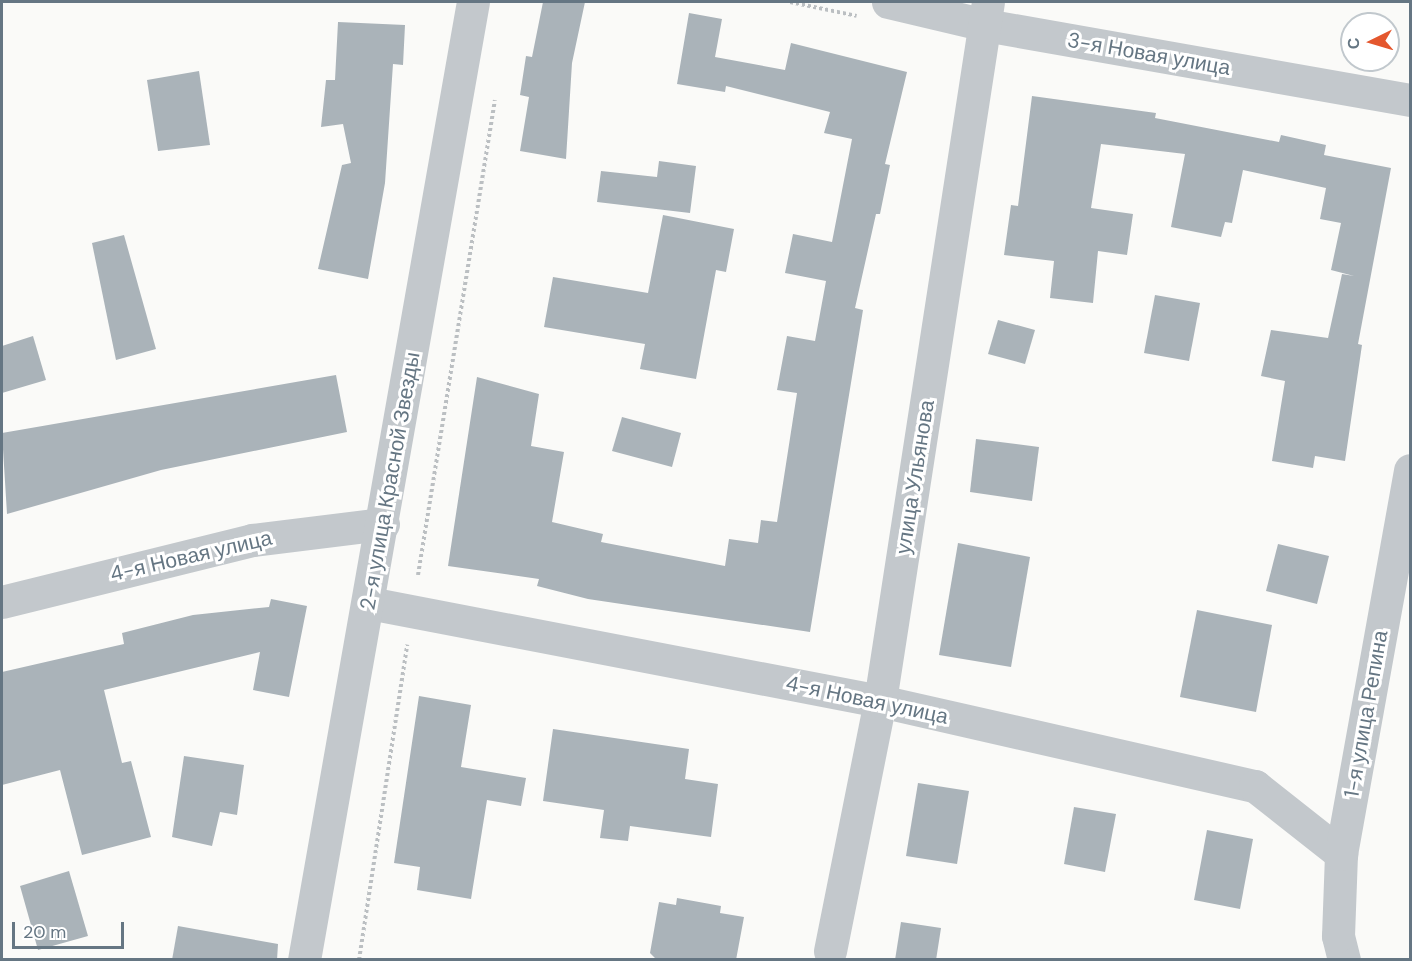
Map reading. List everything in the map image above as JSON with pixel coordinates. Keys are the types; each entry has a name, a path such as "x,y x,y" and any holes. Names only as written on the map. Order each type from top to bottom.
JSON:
{"street":[{"name":"2-я улица Красной Звезды","path":"304,960 383,524 473,2"},
{"name":"3-я Новая улица","path":"888,2 987,13 1410,100"},
{"name":"улица Ульянова","path":"830,951 880,701 987,13"},
{"name":"1-я улица Репина","path":"1344,960 1338,936 1341,854 1410,470"},
{"name":"4-я Новая улица","path":"2,602 252,540 383,524"},
{"name":"4-я Новая улица","path":"369,603 880,701 1255,786 1341,854"}],"path":[{"path":"359,960 496,95"}],"building":[{"path":"543,2 585,2 572,63 566,159 520,151 529,97 520,95 526,56 532,57"},
{"path":"689,13 722,19 715,57 785,70 791,43 907,72 885,164 890,165 880,214 876,214 855,308 863,310 810,632 588,599 537,586 539,579 448,566 477,377 539,394 531,446 564,452 552,522 603,534 601,542 725,566 729,539 758,543 761,520 777,522 797,393 777,390 787,336 815,341 826,281 785,273 793,234 832,242 852,139 824,133 830,112 726,86 725,92 677,84"},
{"path":"338,22 405,25 403,65 393,64 385,183 368,279 318,269 342,165 351,163 343,124 321,127 326,80 335,80"},
{"path":"199,71 210,145 158,151 147,80"},
{"path":"1032,96 1156,113 1155,118 1279,142 1281,135 1326,145 1324,155 1391,168 1358,344 1362,345 1345,461 1315,456 1313,468 1272,461 1285,381 1261,376 1271,330 1328,338 1342,274 1354,276 1331,270 1341,223 1320,219 1326,188 1243,170 1232,223 1225,222 1221,237 1171,227 1185,154 1101,144 1091,208 1133,214 1127,255 1098,251 1093,303 1050,298 1054,261 1004,255 1011,205 1018,206"},
{"path":"659,161 696,166 690,213 597,202 601,171 657,177"},
{"path":"663,215 734,229 726,272 716,270 696,379 640,369 645,344 544,327 553,277 648,293"},
{"path":"124,235 156,349 116,360 92,243"},
{"path":"1155,295 1200,303 1189,361 1144,353"},
{"path":"998,320 1035,330 1025,364 988,354"},
{"path":"33,336 46,380 2,393 2,346"},
{"path":"336,375 347,432 161,470 7,514 2,433"},
{"path":"622,417 681,433 672,467 612,451"},
{"path":"976,439 1039,447 1032,501 970,492"},
{"path":"958,543 1030,557 1011,667 939,655"},
{"path":"1278,544 1329,556 1317,604 1266,591"},
{"path":"271,599 307,606 289,697 253,690 260,652 104,690 122,763 131,761 151,837 82,855 60,770 2,785 2,672 124,644 122,633 193,615 269,607"},
{"path":"1197,610 1272,625 1256,712 1180,697"},
{"path":"419,696 471,705 461,767 526,778 521,806 487,800 471,899 417,890 420,867 394,863"},
{"path":"553,729 689,749 685,779 718,784 711,837 630,826 628,841 600,838 604,810 543,801"},
{"path":"184,756 244,765 237,815 220,812 212,846 172,837"},
{"path":"918,783 969,791 957,864 906,856"},
{"path":"1074,807 1116,814 1105,872 1064,864"},
{"path":"1207,830 1253,839 1240,909 1194,900"},
{"path":"69,871 88,936 38,950 20,886"},
{"path":"677,898 721,906 720,913 744,917 736,960 657,960 650,953 659,902 676,905"},
{"path":"901,922 941,928 936,960 895,960"},
{"path":"178,926 278,944 277,960 172,960"}]}
